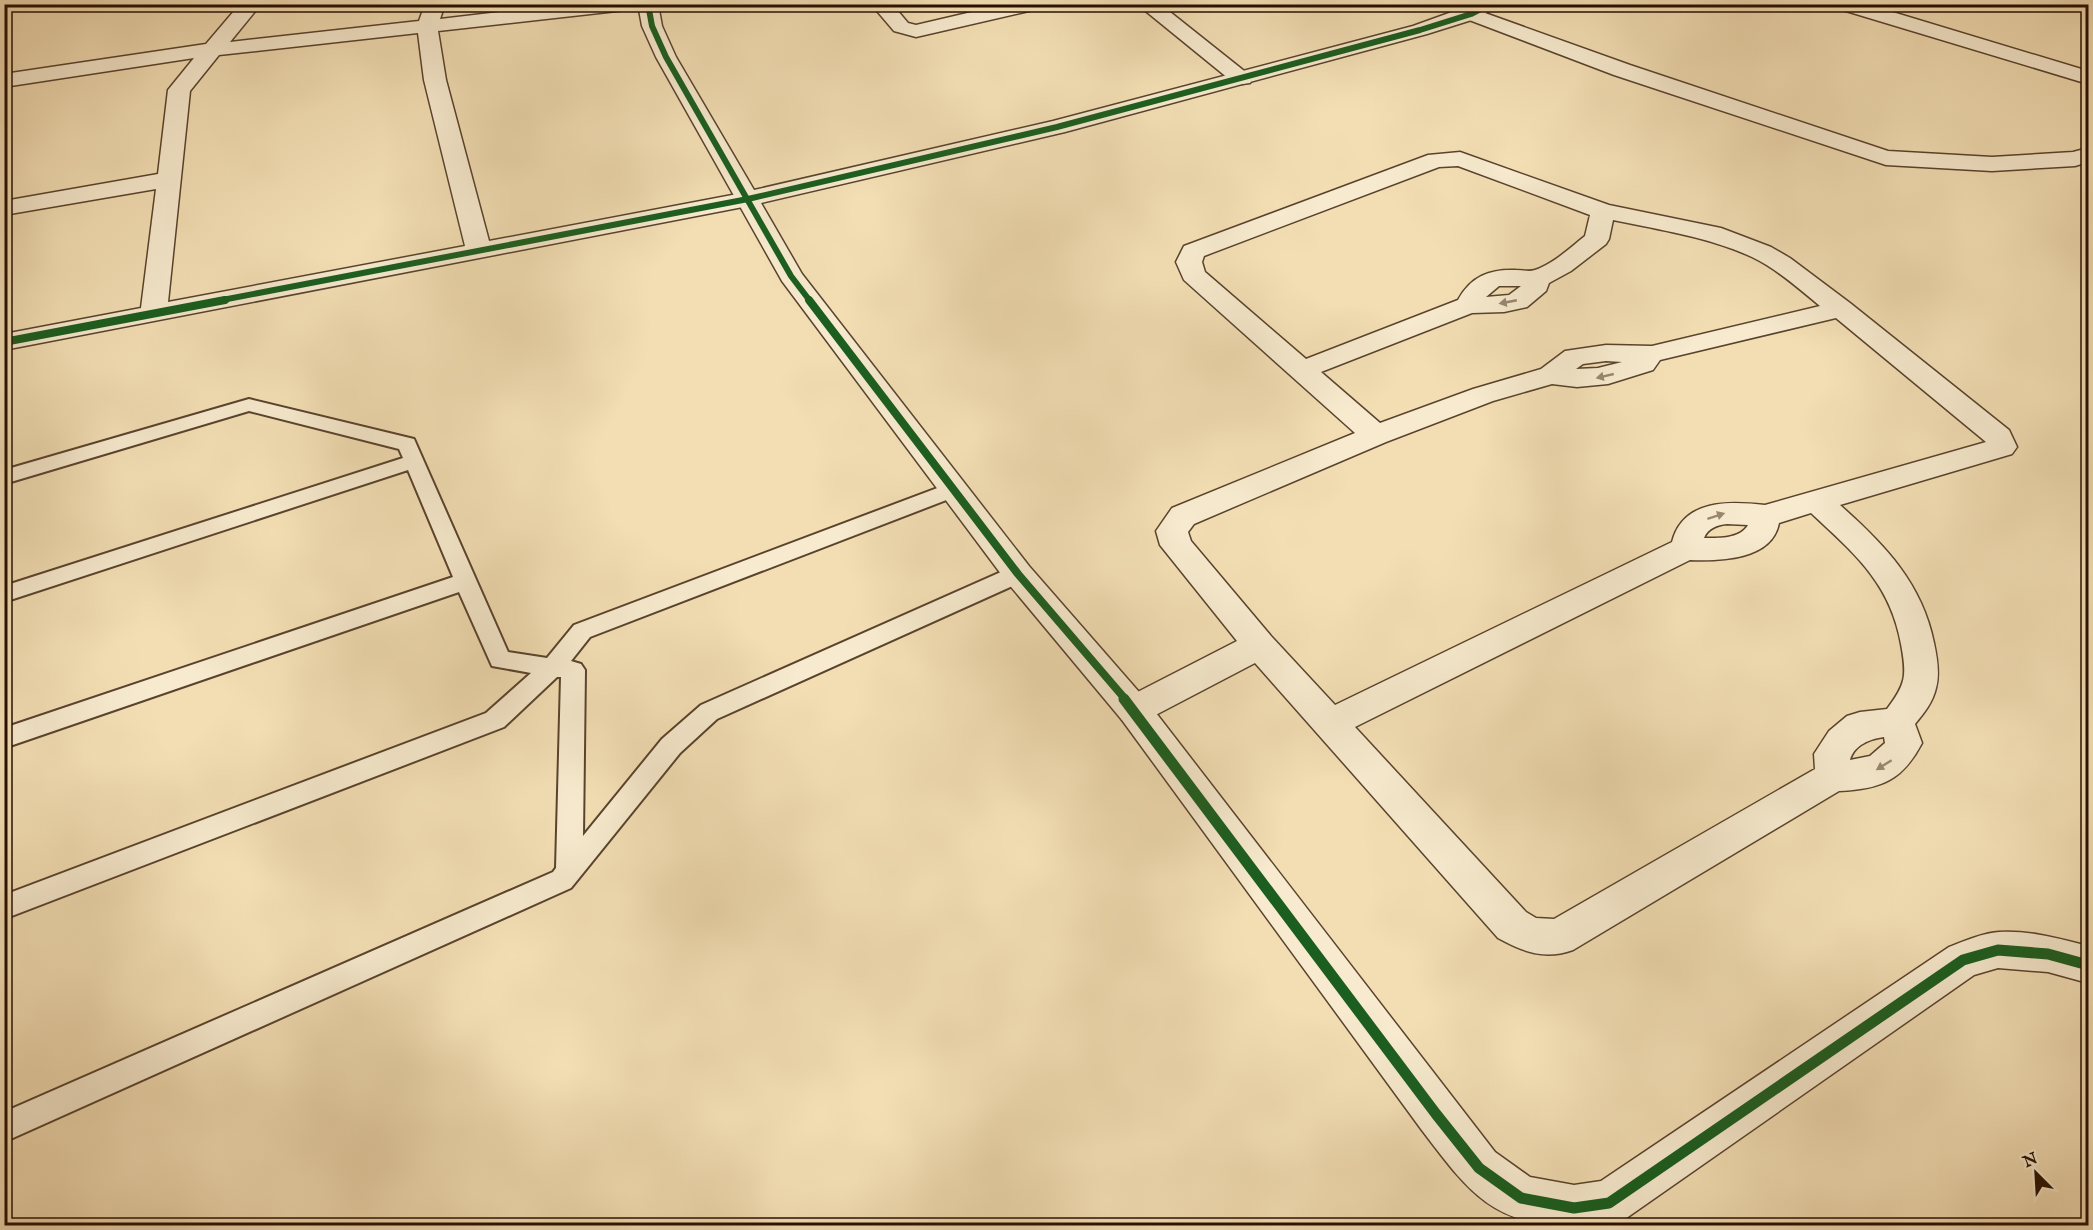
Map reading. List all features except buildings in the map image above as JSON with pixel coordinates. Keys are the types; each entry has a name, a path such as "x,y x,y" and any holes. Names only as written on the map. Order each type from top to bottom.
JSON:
{"street":[{"path":"153,312 179,90 251,4"},
{"path":"435,4 427,27 435,80 479,251"},
{"path":"4,81 105,64 211,50 626,4"},
{"path":"648,4 652,26 666,57 791,276 1018,574 1134,710 1436,1114 1479,1168 1521,1198 1574,1208 1609,1203 1963,960 1998,950 2048,954 2088,965"},
{"path":"881,4 901,27 916,31 1035,4"},
{"path":"1147,4 1242,78"},
{"path":"1843,4 2088,78"},
{"path":"4,342 748,199 1057,127 1420,30 1480,9 1622,70 1886,158 1992,164 2075,159 2088,155"},
{"path":"1329,724 1686,549 1709,550 1751,541 1762,532 1765,516 2002,447 1999,437 1781,262 1762,252 1712,233 1603,211 1460,159 1450,158 1436,160 1193,251 1189,262 1193,275 1376,435"},
{"path":"4,208 170,179"},
{"path":"1302,370 1468,305 1504,304 1518,301 1537,286 1536,279 1560,267 1597,239 1603,211"},
{"path":"1816,501 1879,558 1905,598 1917,630 1921,665 1918,694 1897,722 1904,743 1897,756 1879,769 1862,775 1833,776 1559,937 1532,936 1512,925 1259,645 1176,545 1172,531 1184,516 1376,435 1484,395 1551,375 1581,380 1605,377 1643,364 1652,354 1840,309"},
{"path":"1134,710 1259,645"}],"lane":[{"path":"4,477 249,405 407,444 500,660 573,670 569,871"},
{"path":"4,594 414,461"},
{"path":"4,907 495,720 553,667 582,631 955,489"},
{"path":"4,1127 562,880 671,746 709,712 1018,574"},
{"path":"4,738 466,581"}],"cycle path":[{"path":"648,4 652,26 666,57 791,276 1018,574 1134,710 1436,1114 1479,1168 1521,1198 1574,1208 1609,1203 1963,960 1998,950 2048,954 2088,965"},
{"path":"4,342 748,199 1057,127 1420,30 1471,14 1490,4"}]}
